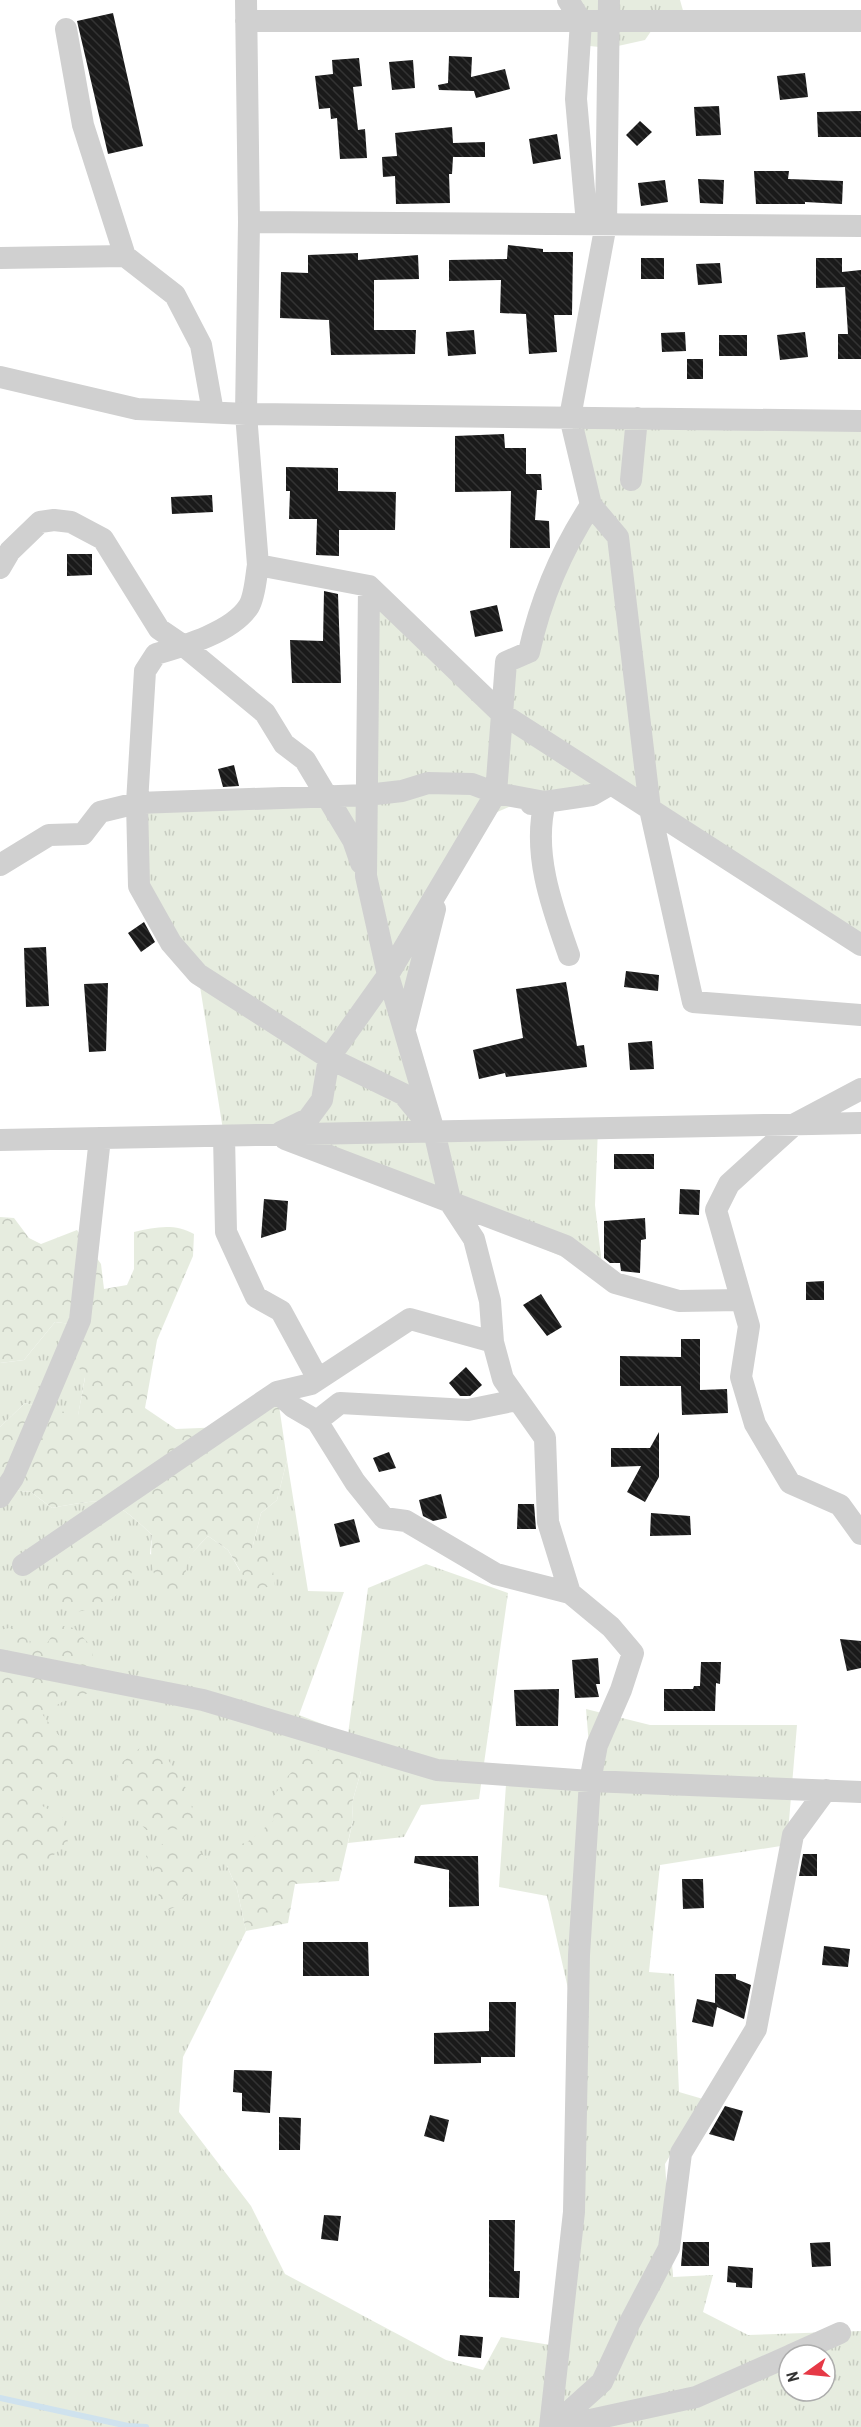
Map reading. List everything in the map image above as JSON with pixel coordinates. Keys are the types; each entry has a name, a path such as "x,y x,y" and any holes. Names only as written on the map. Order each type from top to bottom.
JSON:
{"street":[{"path":"568,0 581,21 576,99 597,224"},
{"path":"434,1131 403,1094 329,1058 198,974 171,943 139,886 137,803 145,671 156,654 184,646 233,622 250,605 258,565 246,414 249,222 246,11 581,21 609,11 861,21"},
{"path":"609,11 597,224 570,417 591,506 618,537 650,810 693,1002 861,1015"},
{"path":"66,29 83,125 125,256 175,295 201,345 213,412"},
{"path":"249,222 861,226"},
{"path":"0,258 125,256"},
{"path":"0,377 137,409 246,414 861,421"},
{"path":"632,480 637,418"},
{"path":"276,1135 308,1119 322,1100 329,1058 388,975 496,793 506,662 529,652 538,612 566,543 591,506"},
{"path":"0,568 10,551 40,522 54,520 71,522 103,539 159,629 184,646 265,713 284,744 305,760 353,840 366,876 388,975 434,1131 451,1204 474,1239 490,1301 493,1342 503,1380 544,1438 548,1522 570,1593"},
{"path":"258,565 369,586 501,713 861,945"},
{"path":"366,876 369,586"},
{"path":"0,865 50,835 83,834 100,812 137,803 367,795 402,791 428,783 472,784 496,793 545,802"},
{"path":"481,819 511,806 592,795 611,784"},
{"path":"545,802 540,819 539,851 556,920 569,956"},
{"path":"404,1030 441,885"},
{"path":"861,1089 795,1124 729,1184 716,1210 749,1326 741,1377 755,1424 790,1483 840,1505 861,1534"},
{"path":"0,1140 861,1123"},
{"path":"276,1135 451,1204 566,1246 615,1283 679,1301 741,1300"},
{"path":"224,1136 226,1232 256,1297 281,1311 318,1379"},
{"path":"0,1497 13,1478 80,1320 100,1138"},
{"path":"23,1565 277,1392 310,1384 410,1319 493,1342"},
{"path":"277,1392 293,1407 317,1421 355,1482 384,1518 406,1521 496,1574 570,1593 611,1626 633,1653 621,1690 597,1745 590,1781 579,1955 574,2212 551,2427"},
{"path":"317,1421 340,1403 468,1410 517,1400"},
{"path":"0,1660 203,1700 437,1770 590,1781 861,1792"},
{"path":"551,2427 602,2382 669,2248 681,2153 756,2029 793,1835 826,1790"},
{"path":"818,2343 840,2333"},
{"path":"558,2427 696,2397 777,2362"}],"green space":[{"path":"568,0 680,0 686,21 658,21 645,40 609,48 580,45"},
{"path":"570,417 861,421 861,945 611,784 511,806 481,819 441,885 404,1030 434,1131 598,1128 595,1205 603,1274 276,1135 224,1136 198,974 139,886 137,803 367,795 369,586 500,713 506,662 529,652 591,506"},
{"path":"0,1217 14,1218 29,1238 41,1244 77,1230 101,1264 104,1289 127,1285 134,1269 134,1232 172,1227 194,1234 193,1256 157,1340 145,1408 176,1429 225,1427 277,1392 287,1460 277,1500 261,1513 252,1549 271,1556 275,1586 251,1589 228,1550 208,1536 189,1559 186,1571 187,1589 169,1597 158,1582 153,1569 152,1535 127,1513 107,1503 96,1502 52,1508 31,1492 0,1489 0,1427 25,1403 78,1415 85,1378 75,1361 87,1326 55,1322 24,1360 0,1363"},
{"path":"55,1322 88,1326 85,1377 78,1416 25,1403 0,1427 0,1363 24,1360"},
{"path":"287,1460 308,1591 344,1592 299,1715 348,1734 368,1588 426,1564 508,1593 479,1799 421,1805 404,1837 348,1843 353,1820 352,1803 361,1771 273,1824 227,1866 237,1889 246,1931 183,2057 179,2112 251,2206 285,2274 446,2360 483,2370 501,2337 557,2346 579,2037 547,1896 499,1887 507,1770 592,1783 586,1709 650,1725 797,1725 787,1845 660,1865 649,1972 674,1974 679,2092 703,2099 665,2164 673,2277 713,2275 703,2312 748,2335 861,2331 861,2427 0,2427 0,1489 31,1492 52,1508 96,1502 117,1507 152,1535 150,1554 184,1567 191,1554 208,1536 228,1550 240,1571 252,1549 261,1513 277,1500"},
{"path":"100,1533 135,1566 117,1595 103,1605 70,1613 47,1591 58,1553 72,1537"},
{"path":"27,1624 30,1644 48,1642 58,1625 74,1628 93,1648 90,1693 67,1699 42,1714 78,1760 30,1799 62,1817 68,1842 45,1863 0,1863 0,1630"},
{"path":"340,1741 362,1748 361,1771 352,1803 353,1820 339,1881 295,1884 288,1923 246,1931 237,1889 227,1866 227,1846 246,1843 274,1820 271,1800 288,1776 308,1755"},
{"path":"140,1748 167,1758 189,1793 196,1829 146,1830 121,1801 116,1767"},
{"path":"164,1843 193,1847 207,1859 181,1905 156,1914 160,1884 146,1856"}],"building":[{"path":"113,13 143,146 108,154 77,21"},
{"path":"449,56 472,57 471,77 505,69 510,89 476,98 474,91 439,90 438,85 448,83"},
{"path":"359,58 362,86 353,87 358,130 365,129 367,158 340,159 337,118 331,119 330,108 319,109 315,76 333,74 332,60"},
{"path":"413,60 415,88 392,90 389,62"},
{"path":"805,73 808,97 780,100 777,76"},
{"path":"719,106 721,135 696,136 694,107"},
{"path":"861,111 861,137 818,137 817,112"},
{"path":"640,121 652,132 637,146 626,135"},
{"path":"452,127 453,143 485,142 485,157 453,157 452,174 449,174 450,203 396,204 395,176 383,177 382,157 397,156 395,133"},
{"path":"557,134 561,159 533,164 529,139"},
{"path":"754,171 789,171 788,179 843,181 842,204 805,202 805,204 756,204"},
{"path":"698,179 724,180 723,204 700,203"},
{"path":"665,180 668,202 641,206 638,183"},
{"path":"508,245 543,249 543,252 573,252 572,315 554,315 557,352 529,354 526,314 500,313 501,280 449,281 449,260 507,259"},
{"path":"358,253 358,260 418,255 419,279 374,280 374,330 416,330 415,354 331,355 329,320 280,318 281,272 308,273 308,255"},
{"path":"641,258 664,258 664,279 641,279"},
{"path":"816,258 842,258 842,272 861,270 861,359 838,359 838,334 848,334 845,287 816,288"},
{"path":"720,263 722,283 698,285 696,264"},
{"path":"474,330 476,354 448,356 446,332"},
{"path":"685,332 686,351 662,352 661,333"},
{"path":"805,332 808,357 780,360 777,335"},
{"path":"719,335 747,335 747,356 719,356"},
{"path":"687,359 703,359 703,379 687,379"},
{"path":"504,434 505,448 526,448 526,474 541,474 542,490 537,490 535,520 549,521 550,548 510,548 511,491 455,492 455,436"},
{"path":"286,467 338,468 338,491 396,492 395,530 339,530 339,556 316,555 317,519 289,519 290,491 286,491"},
{"path":"212,495 213,512 172,514 171,497"},
{"path":"67,554 92,554 92,575 67,576"},
{"path":"324,591 338,594 341,683 292,683 290,640 323,641"},
{"path":"497,605 503,631 475,637 470,611"},
{"path":"234,765 239,786 223,787 218,769"},
{"path":"144,922 155,942 141,952 128,933"},
{"path":"46,947 49,1006 26,1007 24,948"},
{"path":"626,971 659,975 658,991 624,987"},
{"path":"566,982 577,1046 584,1045 587,1067 506,1077 505,1073 479,1079 473,1050 523,1038 516,989"},
{"path":"108,983 106,1051 89,1052 84,984"},
{"path":"652,1041 654,1069 630,1070 628,1043"},
{"path":"614,1154 654,1154 654,1169 614,1169"},
{"path":"680,1189 700,1190 699,1215 679,1214"},
{"path":"264,1199 288,1201 286,1230 261,1238"},
{"path":"645,1218 646,1239 641,1240 640,1273 621,1271 620,1263 610,1263 604,1258 604,1221"},
{"path":"824,1281 824,1300 806,1300 806,1282"},
{"path":"541,1294 562,1327 547,1336 523,1305"},
{"path":"681,1339 700,1339 700,1390 727,1389 728,1413 682,1415 681,1386 620,1386 620,1356 681,1357"},
{"path":"466,1367 482,1385 470,1396 460,1396 449,1383"},
{"path":"659,1432 659,1477 645,1502 627,1492 641,1466 611,1467 611,1448 650,1448"},
{"path":"389,1452 396,1468 379,1472 373,1458"},
{"path":"441,1494 447,1518 433,1521 423,1516 419,1500"},
{"path":"518,1504 534,1504 536,1529 517,1529"},
{"path":"651,1513 690,1516 691,1535 650,1536"},
{"path":"354,1519 360,1542 340,1547 334,1524"},
{"path":"840,1639 861,1641 861,1668 847,1671"},
{"path":"598,1658 600,1684 596,1684 599,1697 575,1698 572,1660"},
{"path":"701,1662 721,1662 720,1684 716,1683 715,1711 664,1711 664,1689 693,1689 694,1686 700,1686"},
{"path":"559,1689 558,1726 516,1726 514,1690"},
{"path":"803,1854 817,1854 817,1876 799,1876"},
{"path":"415,1856 478,1856 479,1906 449,1907 449,1870 414,1863"},
{"path":"682,1879 703,1879 704,1908 683,1909"},
{"path":"303,1942 368,1942 369,1976 303,1976"},
{"path":"824,1946 850,1949 848,1967 822,1965"},
{"path":"715,1974 736,1974 736,1979 751,1985 744,2019 717,2007 713,2027 692,2022 697,1999 715,2003"},
{"path":"489,2002 516,2002 515,2057 481,2057 481,2063 434,2064 434,2033 489,2031"},
{"path":"234,2070 272,2071 270,2113 242,2111 242,2093 233,2092"},
{"path":"725,2106 743,2111 734,2141 709,2134"},
{"path":"430,2115 449,2120 444,2142 424,2136"},
{"path":"279,2117 301,2118 300,2150 279,2150"},
{"path":"324,2215 341,2216 338,2241 321,2239"},
{"path":"489,2220 515,2220 514,2271 520,2271 519,2298 489,2297"},
{"path":"683,2242 709,2242 709,2266 681,2266"},
{"path":"830,2242 831,2266 812,2267 810,2243"},
{"path":"728,2266 753,2268 752,2288 736,2287 736,2283 727,2282"},
{"path":"460,2335 483,2337 481,2358 458,2356"}],"waterway":[{"path":"0,2398 128,2426 146,2427"}]}
